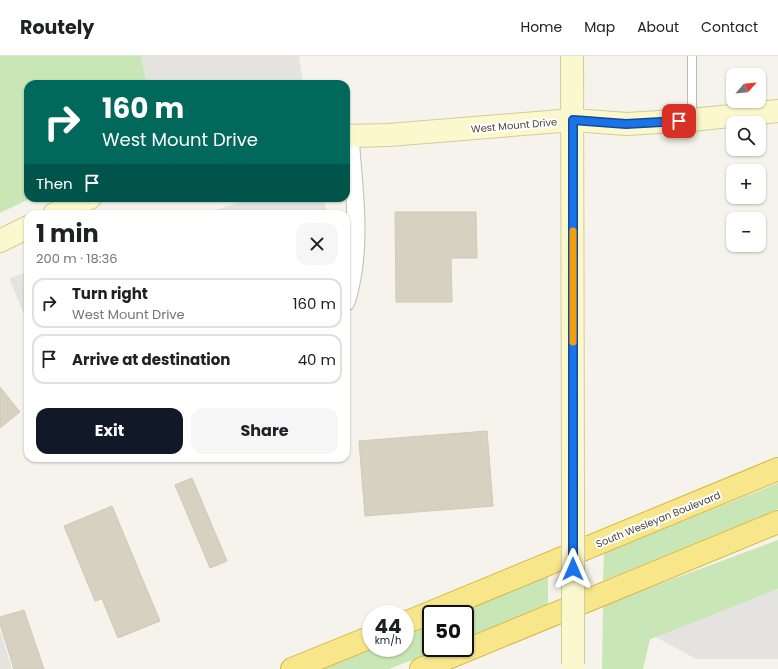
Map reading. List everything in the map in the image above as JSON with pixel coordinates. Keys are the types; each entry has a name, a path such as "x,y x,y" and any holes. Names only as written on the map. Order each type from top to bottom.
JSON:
{"highway":[{"name":"South Wesleyan Boulevard","path":"414,619 778,469"},
{"path":"421,669 778,522"},
{"path":"292,669 362,641"}],"main road":[{"path":"572,56 573,666"},
{"name":"West Mount Drive","path":"350,136 389,135 573,120 626,124 692,120 778,112"},
{"path":"63,210 81,202"},
{"path":"0,241 24,229"}],"street":[{"path":"350,159 356,228 354,262 350,287"}],"lane":[{"path":"692,56 692,120"}],"green space":[{"path":"0,56 141,56 146,80 24,80 24,201 0,213"},
{"path":"778,483 778,509 603,581 604,553"},
{"path":"778,540 778,589 650,639 643,669 602,669 603,605"},
{"path":"548,576 548,607 474,636 474,606"},
{"path":"422,627 422,656 389,669 319,669 362,652 362,657 414,657 414,631"}],"shaded area":[{"path":"141,56 299,56 302,80 146,80"},
{"path":"241,202 325,202 326,210 216,210"},
{"path":"24,273 24,314 9,278"},
{"path":"778,589 778,659 696,659 656,637"},
{"path":"0,630 12,669 0,669"}],"building":[{"path":"395,212 476,212 477,258 451,258 452,302 396,302"},
{"path":"0,387 20,412 0,428"},
{"path":"487,431 493,506 365,516 359,441"},
{"path":"192,478 227,561 210,568 175,485"},
{"path":"112,506 160,621 118,638 102,599 95,601 64,526"},
{"path":"24,610 44,669 14,669 0,624 0,617"}],"slow traffic":[{"path":"573,231 573,342"}],"route":[{"path":"573,569 573,120 626,124 679,121"}]}
